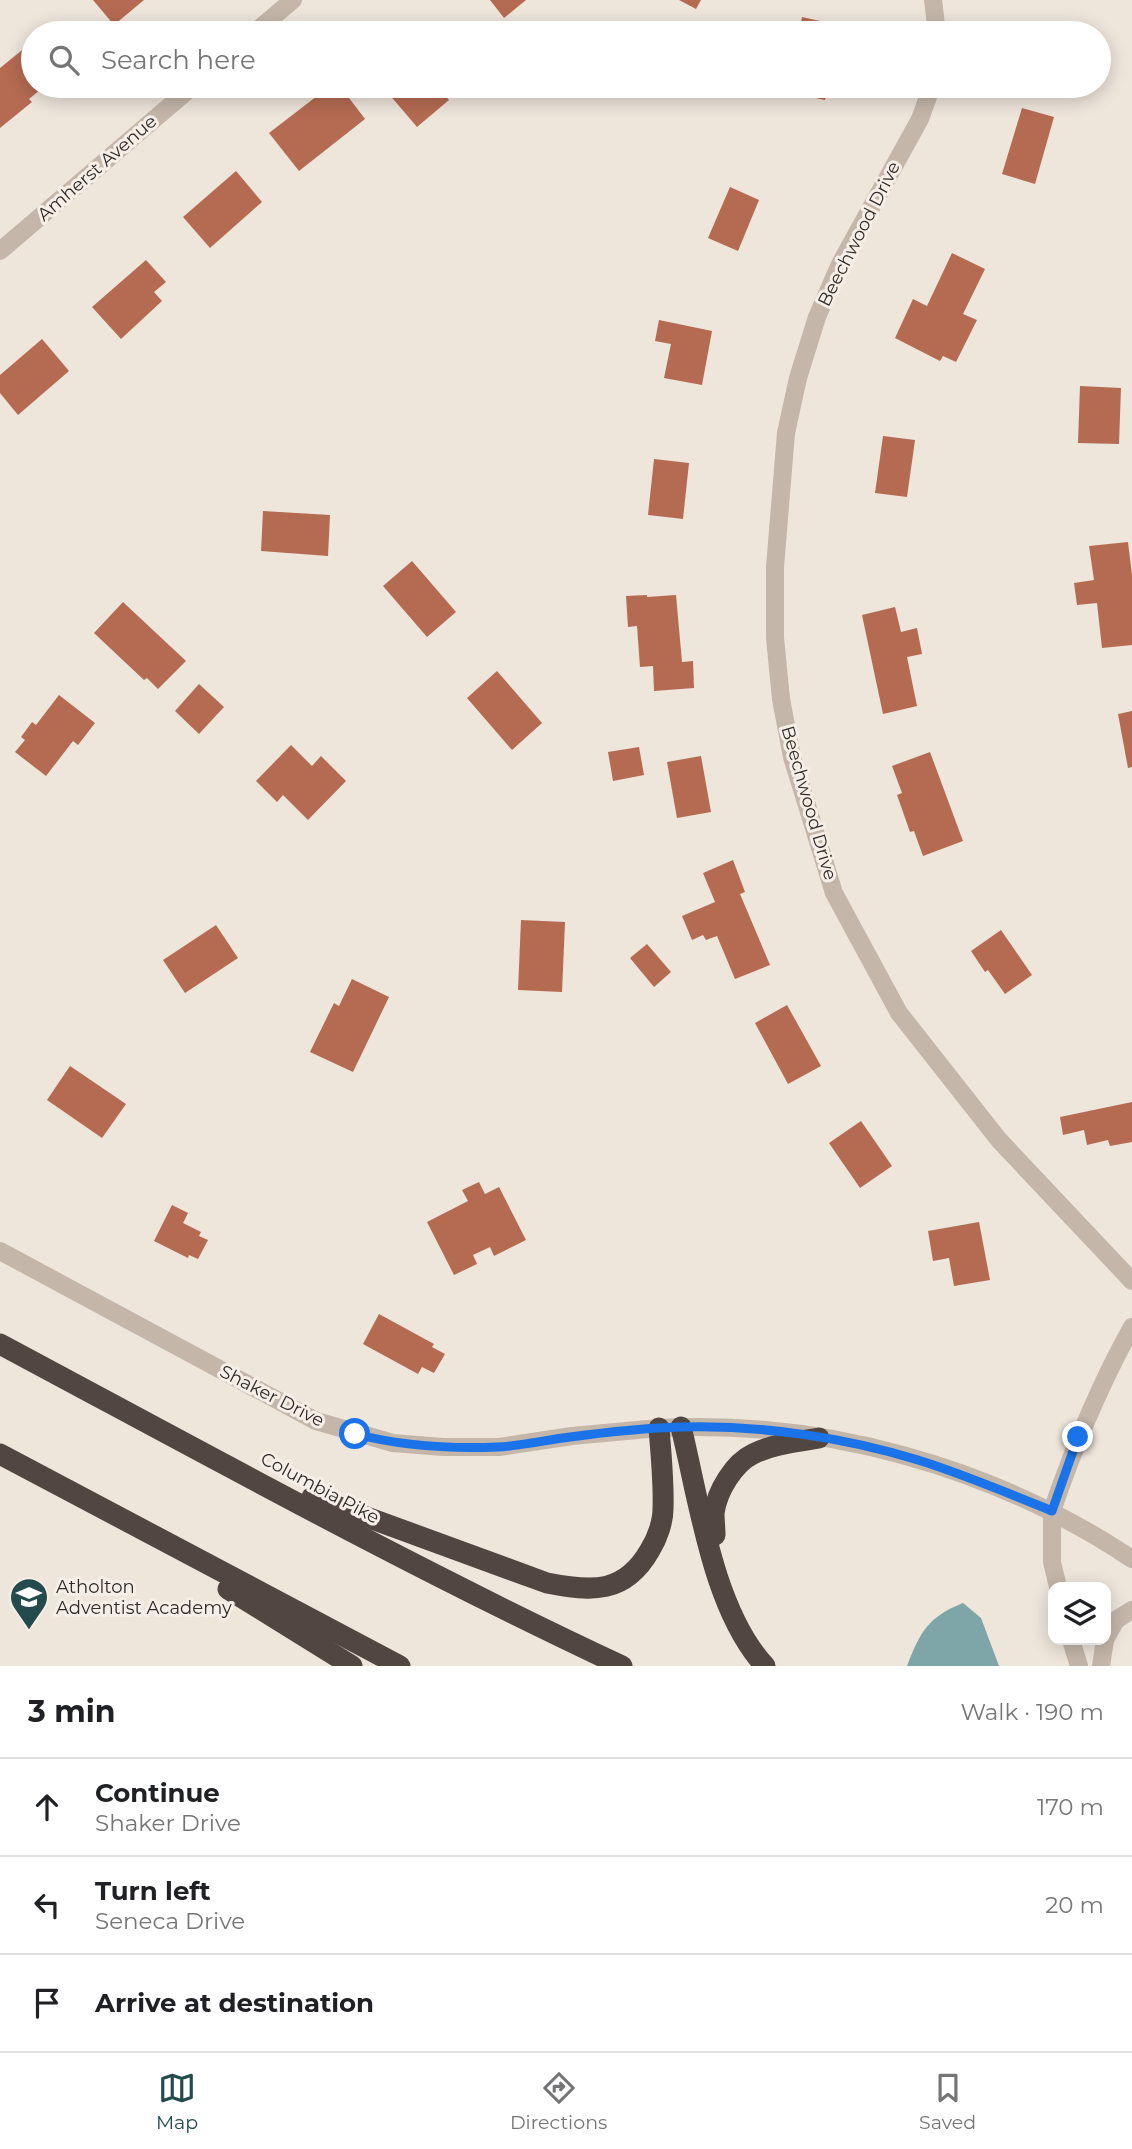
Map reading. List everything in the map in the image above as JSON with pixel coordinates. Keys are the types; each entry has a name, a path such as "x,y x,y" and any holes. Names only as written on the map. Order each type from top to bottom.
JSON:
{"highway":[{"name":"Columbia Pike","path":"0,1343 521,1619 622,1666"},
{"path":"681,1427 716,1572 734,1622 753,1653 765,1666"},
{"path":"234,1469 547,1583 578,1589 602,1588 625,1580 642,1565 654,1544 663,1513 659,1428"},
{"path":"716,1572 715,1512 722,1489 734,1470 751,1454 773,1446 819,1438"},
{"path":"0,1454 400,1666"},
{"path":"62,1487 352,1666"}],"street":[{"path":"268,21 293,0"},
{"path":"933,0 936,21"},
{"name":"Amherst Avenue","path":"0,251 179,98"},
{"name":"Beechwood Drive","path":"928,98 920,119 840,264 817,317 798,378 786,433 775,567 775,638 781,699 792,757 834,893 899,1013 999,1140 1132,1281"},
{"name":"Shaker Drive","path":"0,1251 316,1421 355,1434 393,1443 443,1447 499,1447 572,1436 681,1427 730,1427 819,1438 916,1460 1052,1511 1132,1559"},
{"path":"1057,1582 1052,1562 1052,1511 1078,1437 1107,1371 1132,1327"},
{"path":"1111,1630 1116,1620 1132,1611"},
{"path":"1073,1645 1079,1666"},
{"path":"1101,1666 1105,1645"}],"water":[{"path":"963,1603 981,1618 999,1666 907,1666 921,1635 933,1620"}],"building":[{"path":"93,0 144,0 119,21 111,21"},
{"path":"490,0 526,0 504,18"},
{"path":"679,0 701,0 696,9"},
{"path":"802,17 820,21 801,21"},
{"path":"21,51 21,98 30,98 32,102 0,128 0,68"},
{"path":"314,98 349,98 365,119 299,171 269,133"},
{"path":"392,98 448,98 449,100 417,127"},
{"path":"1022,108 1054,117 1035,184 1002,174"},
{"path":"236,171 262,202 210,248 183,217"},
{"path":"730,187 759,200 738,251 708,238"},
{"path":"952,253 985,269 963,314 977,320 956,362 943,356 940,361 895,338 913,299 927,306"},
{"path":"146,260 166,282 154,292 162,301 121,339 92,307"},
{"path":"659,320 712,331 702,385 664,378 671,344 655,341"},
{"path":"42,339 69,371 18,415 0,393 0,375"},
{"path":"1080,386 1121,388 1119,444 1078,443"},
{"path":"883,436 915,440 907,497 875,493"},
{"path":"654,459 689,463 683,519 648,515"},
{"path":"263,511 330,515 328,556 261,551"},
{"path":"1128,542 1132,575 1132,645 1102,648 1097,603 1077,605 1074,583 1094,580 1089,546"},
{"path":"412,561 456,612 427,637 383,586"},
{"path":"676,595 682,662 693,661 694,688 654,691 653,666 640,667 637,626 628,627 626,596"},
{"path":"123,602 186,661 158,689 147,678 144,680 94,633"},
{"path":"895,607 901,632 917,628 922,654 907,657 917,706 883,714 862,615"},
{"path":"497,671 542,723 512,750 467,698"},
{"path":"199,684 224,707 199,734 175,711"},
{"path":"59,695 95,723 78,745 73,741 46,776 15,752 25,740 21,737 32,722 36,725"},
{"path":"1132,711 1132,767 1128,768 1118,714"},
{"path":"291,745 312,766 321,756 346,781 308,820 283,795 277,802 256,781"},
{"path":"639,747 644,775 613,781 608,752"},
{"path":"930,752 963,841 923,856 914,831 910,832 897,795 902,793 892,766"},
{"path":"701,756 711,812 677,818 667,762"},
{"path":"733,860 745,892 740,894 770,965 735,979 717,936 706,940 703,935 692,940 682,916 715,902 703,873"},
{"path":"521,920 565,922 562,992 518,990"},
{"path":"216,925 238,958 185,993 163,960"},
{"path":"1001,930 1032,975 1005,994 971,951"},
{"path":"647,944 671,972 654,987 630,958"},
{"path":"352,979 389,997 353,1072 310,1052 334,1003 339,1006"},
{"path":"787,1005 821,1066 788,1084 755,1023"},
{"path":"70,1066 126,1104 102,1138 47,1100"},
{"path":"1132,1102 1132,1142 1110,1146 1108,1140 1087,1145 1084,1130 1063,1135 1060,1117"},
{"path":"861,1121 892,1166 860,1188 829,1143"},
{"path":"479,1182 485,1194 499,1187 526,1240 494,1256 490,1247 473,1255 477,1264 454,1275 427,1222 468,1201 462,1190"},
{"path":"172,1205 188,1213 183,1223 201,1232 199,1236 208,1240 198,1259 189,1255 188,1258 154,1241"},
{"path":"979,1222 990,1280 954,1286 949,1258 933,1261 928,1231"},
{"path":"379,1314 434,1344 432,1347 445,1354 434,1373 422,1367 418,1374 363,1344"}],"place":[{"name":"Atholton Adventist Academy","path":"29,1631"}],"route":[{"path":"355,1434 393,1443 443,1447 499,1447 572,1436 659,1428 730,1427 780,1432 842,1442 916,1460 982,1482 1052,1511 1078,1437"}]}
